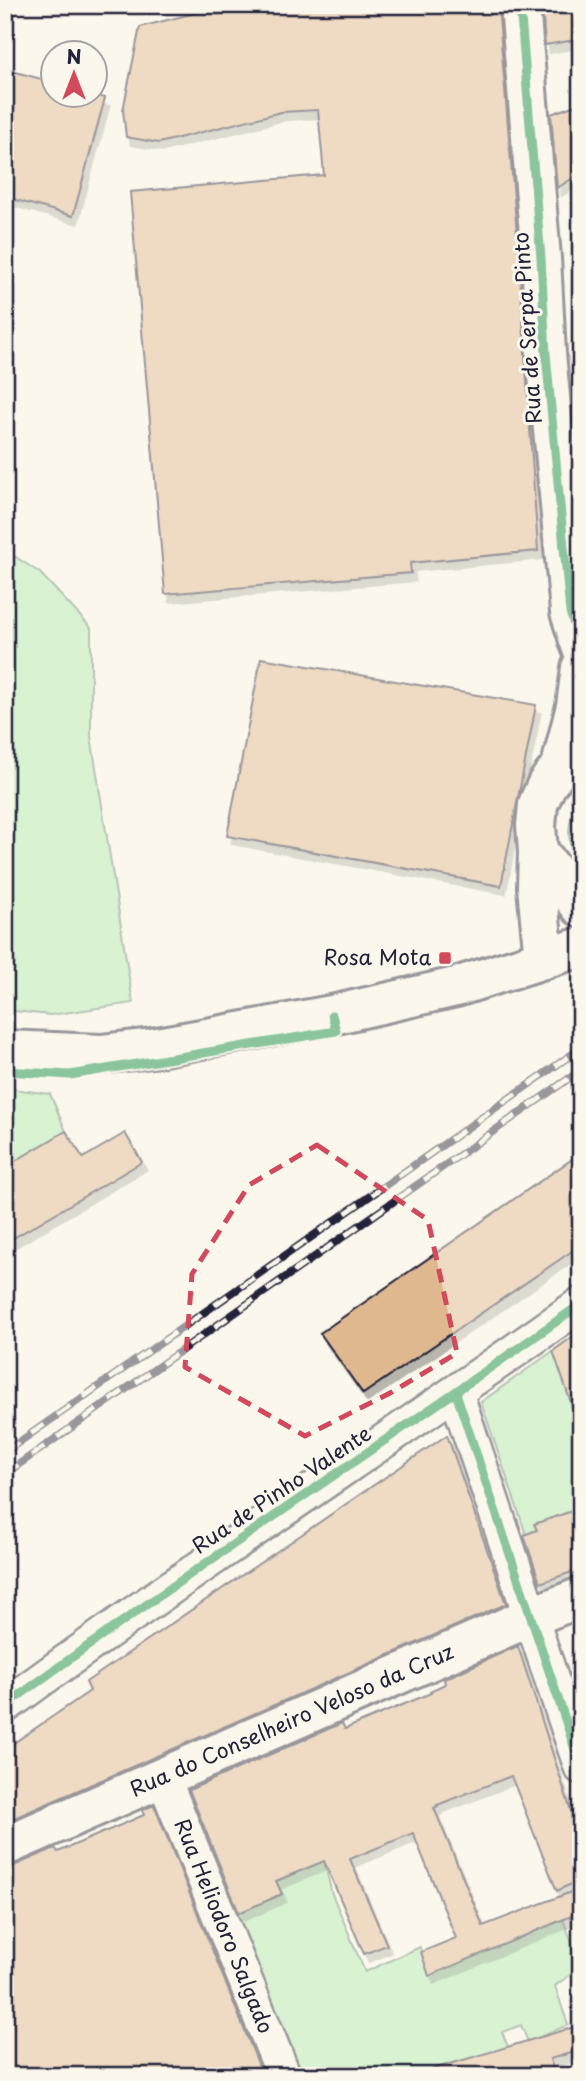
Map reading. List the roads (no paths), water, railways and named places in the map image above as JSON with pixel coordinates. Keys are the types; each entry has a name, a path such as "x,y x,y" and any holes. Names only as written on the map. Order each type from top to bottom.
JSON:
{"main road":[{"name":"Rua de Serpa Pinto","path":"520,5 541,258 546,354 570,612 581,646"},
{"path":"544,959 537,887 538,804 547,784 571,761 581,668"},
{"path":"538,851 581,907"},
{"path":"5,1050 101,1054 152,1048 357,1010 456,987 581,947"},
{"name":"Rua do Conselheiro Veloso da Cruz","path":"5,1846 581,1597"}],"street":[{"name":"Rua de Pinho Valente","path":"5,1706 124,1618 456,1393 581,1304"},
{"path":"456,1393 581,1767"},
{"name":"Rua Heliodoro Salgado","path":"163,1777 284,2076"}],"railway":[{"path":"5,1452 581,1048"},
{"path":"5,1474 581,1070"}],"place":[{"name":"Rosa Mota","path":"445,958"}]}
